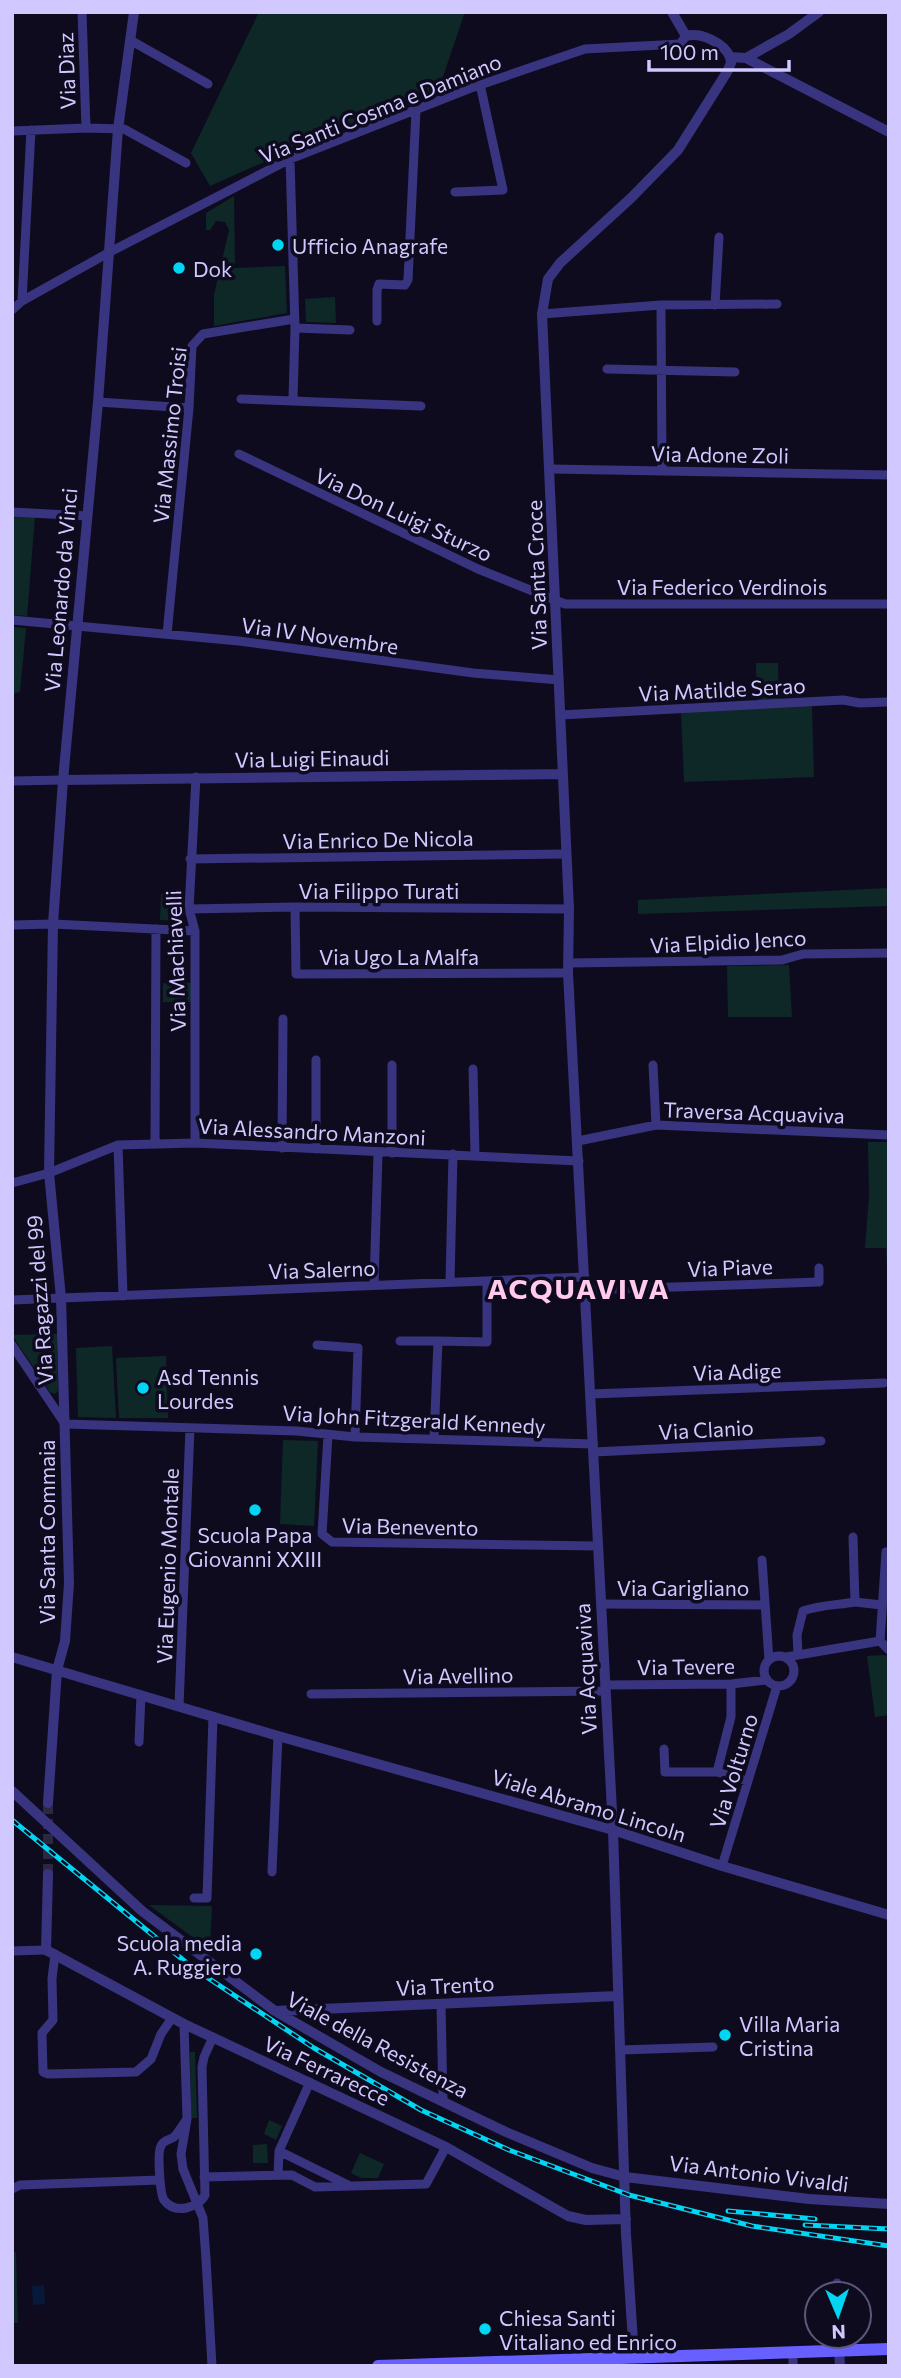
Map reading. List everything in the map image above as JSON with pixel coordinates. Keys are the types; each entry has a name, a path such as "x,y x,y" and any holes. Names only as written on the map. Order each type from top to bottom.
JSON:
{"main road":[{"path":"378,2366 639,2360 803,2349"}],"street":[{"name":"Via Diaz","path":"82,12 86,128"},
{"name":"Via Leonardo da Vinci","path":"49,1173 53,924 62,780 97,402 118,129 134,12"},
{"path":"672,12 683,40 701,35 728,51 730,57 746,58 889,132"},
{"path":"746,58 789,34 819,12"},
{"path":"130,40 208,83"},
{"name":"Via Santi Cosma e Damiano","path":"12,310 22,301 108,253 290,159 480,85 585,49 683,40"},
{"name":"Via Santa Croce","path":"579,1161 568,968 569,909 542,314 548,279 560,263 631,198 678,150 727,72 731,63 730,57"},
{"path":"455,191 503,190 480,85"},
{"path":"377,321 379,284 405,285 408,280 416,110"},
{"path":"12,131 118,129 131,132 186,163"},
{"path":"22,301 31,130"},
{"path":"290,159 293,399"},
{"path":"715,305 719,237"},
{"path":"542,314 661,305 776,304"},
{"path":"661,305 662,470"},
{"path":"294,323 350,330"},
{"name":"Via Massimo Troisi","path":"167,634 189,408 192,346 203,334 294,323"},
{"path":"607,369 735,372"},
{"path":"241,398 421,406"},
{"path":"97,402 189,408"},
{"name":"Via Don Luigi Sturzo","path":"239,454 478,569 556,600"},
{"name":"Via Adone Zoli","path":"551,469 889,475"},
{"path":"12,512 87,516"},
{"name":"Via Federico Verdinois","path":"556,600 565,604 889,604"},
{"name":"Via IV Novembre","path":"12,620 239,641 473,673 559,680"},
{"name":"Via Matilde Serao","path":"560,715 843,700 860,703 887,702"},
{"name":"Via Luigi Einaudi","path":"62,780 562,774"},
{"name":"Via Machiavelli","path":"195,1143 195,930 189,909 196,778"},
{"path":"12,781 62,780"},
{"name":"Via Enrico De Nicola","path":"190,859 566,854"},
{"name":"Via Ugo La Malfa","path":"295,907 296,974 568,968"},
{"name":"Via Filippo Turati","path":"189,909 569,909"},
{"path":"12,925 53,924 195,930"},
{"path":"155,1143 156,929"},
{"name":"Via Elpidio Jenco","path":"568,968 782,960 803,954 889,953"},
{"path":"282,1147 283,1019"},
{"path":"316,1060 316,1149"},
{"path":"391,1065 392,1153"},
{"path":"653,1065 656,1125"},
{"path":"473,1069 475,1156"},
{"name":"Traversa Acquaviva","path":"578,1141 656,1125 889,1135"},
{"name":"Via Alessandro Manzoni","path":"12,1183 49,1173 118,1145 155,1143 579,1161"},
{"path":"118,1145 123,1296"},
{"path":"374,1284 378,1153"},
{"path":"450,1282 453,1154"},
{"name":"Via Acquaviva","path":"579,1161 613,1830 626,2218 639,2360"},
{"name":"Via Ragazzi del 99","path":"49,1173 61,1298 65,1424"},
{"name":"Via Piave","path":"585,1290 819,1282 819,1268"},
{"name":"Via Salerno","path":"12,1300 585,1277"},
{"path":"400,1341 487,1342 486,1281"},
{"path":"434,1439 438,1341"},
{"path":"12,1345 65,1424"},
{"path":"317,1345 358,1348 355,1437"},
{"name":"Via Adige","path":"591,1394 884,1383"},
{"name":"Via John Fitzgerald Kennedy","path":"65,1424 297,1431 355,1437 593,1448"},
{"name":"Via Santa Commaia","path":"48,1802 56,1685 62,1672 69,1583 65,1424"},
{"name":"Via Eugenio Montale","path":"179,1706 190,1428"},
{"name":"Via Benevento","path":"328,1435 322,1534 331,1542 598,1546"},
{"name":"Via Clanio","path":"593,1448 821,1441"},
{"path":"853,1537 855,1602"},
{"path":"889,1552 886,1552 880,1641 889,1650"},
{"path":"762,1559 769,1660"},
{"path":"798,1655 797,1635 803,1611 855,1602 882,1605"},
{"name":"Via Garigliano","path":"601,1604 765,1605"},
{"path":"786,1657 793,1664 795,1673 790,1682 777,1686 767,1680 764,1667 769,1660 777,1656 786,1657 880,1641"},
{"name":"Viale Abramo Lincoln","path":"12,1657 278,1736 613,1830 722,1866 889,1914"},
{"name":"Via Tevere","path":"606,1688 731,1684 767,1680"},
{"path":"717,1772 731,1717 731,1684"},
{"name":"Via Volturno","path":"722,1866 777,1686"},
{"name":"Via Avellino","path":"311,1694 606,1688"},
{"path":"139,1742 141,1695"},
{"path":"194,1898 206,1898 214,1717"},
{"path":"271,1872 278,1736"},
{"path":"664,1749 665,1772 717,1772 747,1781"},
{"name":"Viale della Resistenza","path":"12,1791 142,1911 275,2011 380,2072 506,2132 592,2168 625,2176"},
{"path":"48,1874 52,2020 41,2034 43,2072 136,2072 151,2059 161,2034 172,2018"},
{"name":"Via Ferrarecce","path":"12,1951 50,1952 184,2024 446,2147 568,2216 586,2220 626,2218"},
{"name":"Via Trento","path":"275,2011 617,1996"},
{"path":"441,2005 443,2101"},
{"path":"181,2154 187,2119 184,2024"},
{"path":"187,2119 173,2138 160,2146 160,2180 164,2201 184,2208 193,2207 201,2202 205,2195 202,2067 213,2037"},
{"path":"620,2050 713,2047"},
{"path":"278,2175 279,2151 310,2082"},
{"path":"187,2119 194,2123 202,2119"},
{"path":"183,2143 202,2119"},
{"path":"173,2138 178,2145 183,2169 203,2218 212,2366"},
{"path":"204,2177 292,2175 315,2187 426,2184 446,2147"},
{"path":"279,2151 350,2186"},
{"name":"Via Antonio Vivaldi","path":"625,2176 809,2199 889,2204"},
{"path":"12,2189 20,2185 160,2180"},
{"path":"793,2351 793,2366"}],"green space":[{"path":"259,12 465,12 437,94 338,129 210,186 191,153"},
{"path":"234,196 235,268 285,266 287,313 214,326 214,295 229,230 225,222 216,221 210,230 206,230 206,213"},
{"path":"335,297 336,323 306,322 305,299"},
{"path":"12,516 35,517 27,616 12,615"},
{"path":"12,627 26,628 20,692 12,694"},
{"path":"756,663 778,663 779,700 757,701"},
{"path":"812,705 814,777 684,782 681,711"},
{"path":"889,888 889,906 638,914 638,900"},
{"path":"161,894 183,895 182,921 160,920"},
{"path":"789,965 792,1017 728,1017 727,966"},
{"path":"163,983 191,983 192,1002 163,1002"},
{"path":"868,1142 889,1142 888,1285 886,1248 865,1248 869,1195"},
{"path":"57,1334 58,1391 55,1394 50,1392 12,1335"},
{"path":"112,1346 116,1418 78,1417 76,1348"},
{"name":"Asd Tennis Lourdes","path":"166,1356 168,1418 119,1418 116,1358"},
{"path":"283,1440 318,1441 314,1526 280,1524"},
{"path":"867,1656 889,1657 889,1715 875,1717"},
{"path":"149,1905 212,1906 210,1950"},
{"path":"190,2052 195,2052 197,2118 191,2118"},
{"path":"269,2120 282,2126 276,2140 264,2134"},
{"path":"267,2144 268,2163 253,2163 253,2145"},
{"path":"360,2153 384,2164 378,2178 361,2178 351,2173"},
{"path":"16,2252 18,2323 12,2323 12,2253"}],"water":[{"path":"44,2285 45,2304 33,2305 32,2286"}],"tunnel":[{"path":"48,1803 48,1874"}],"railway":[{"path":"12,1820 193,1968 314,2048 421,2110 509,2150 629,2195 752,2226 889,2246"},
{"path":"728,2211 815,2219"},
{"path":"805,2225 889,2229"}],"place":[{"name":"Ufficio Anagrafe","path":"278,245"},
{"name":"Dok","path":"179,268"},
{"name":"Asd Tennis Lourdes","path":"143,1388"},
{"name":"Scuola Papa Giovanni XXIII","path":"255,1510"},
{"name":"Scuola media A. Ruggiero","path":"256,1954"},
{"name":"Villa Maria Cristina","path":"725,2035"},
{"name":"Chiesa Santi Vitaliano ed Enrico","path":"485,2329"}],"district":[{"name":"ACQUAVIVA","path":"579,1288"}]}
